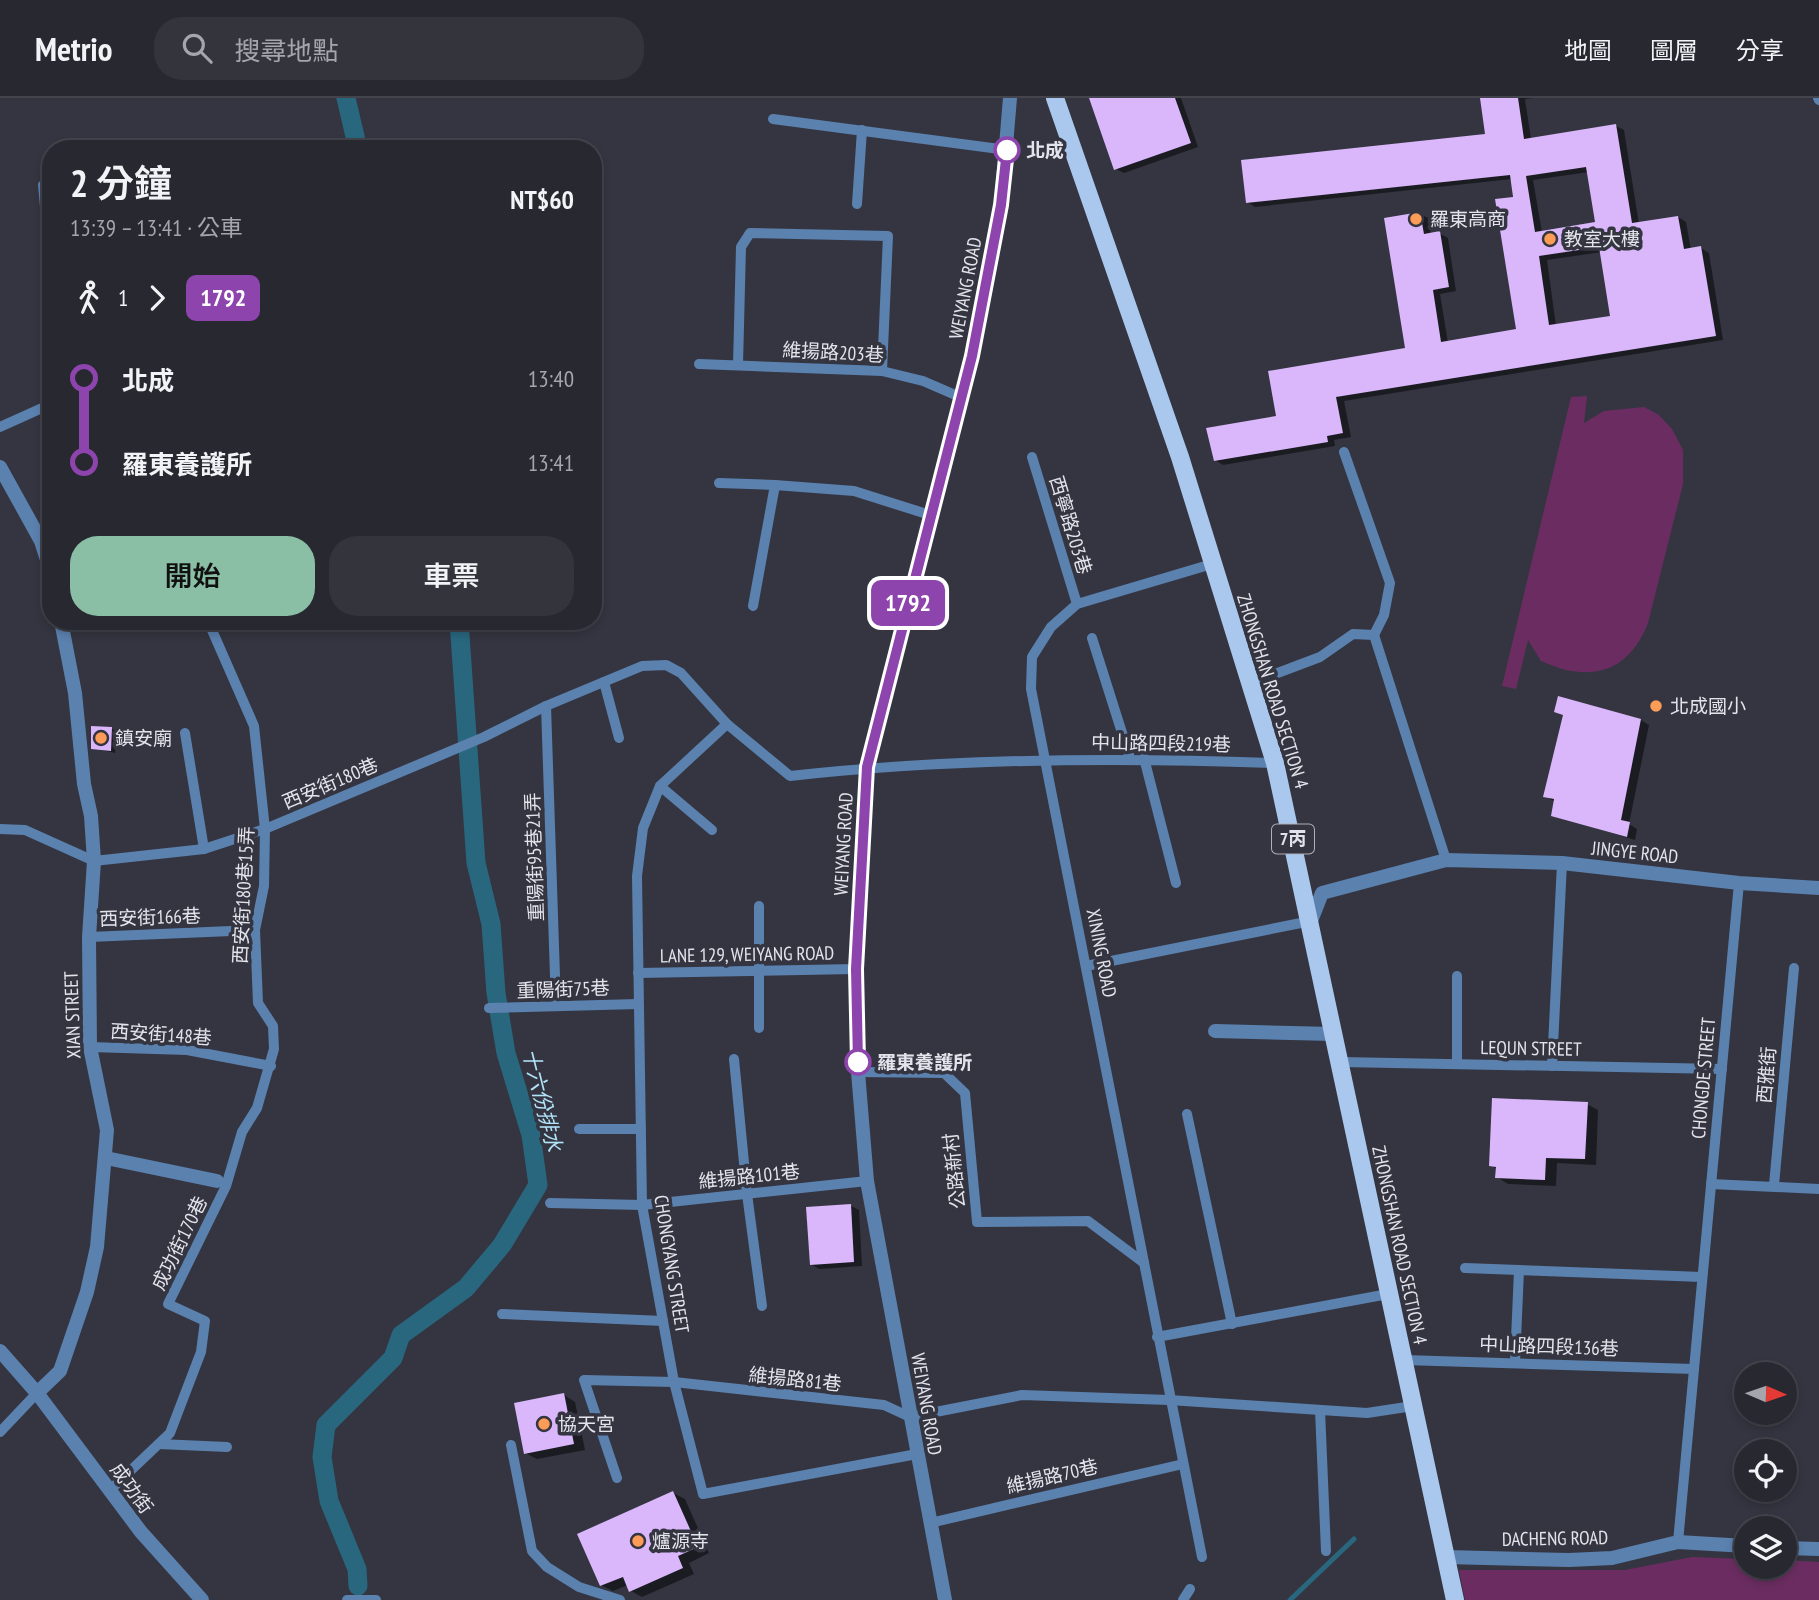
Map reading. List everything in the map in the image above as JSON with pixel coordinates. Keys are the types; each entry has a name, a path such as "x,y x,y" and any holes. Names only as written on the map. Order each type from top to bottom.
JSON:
{"main road":[{"name":"ZHONGSHAN ROAD SECTION 4","path":"1055,98 1180,457 1275,763 1455,1600"}],"street":[{"name":"WEIYANG ROAD","path":"944,1600 867,1181 858,1072 856,969 867,767 960,397 1001,205 1010,98"},
{"path":"0,467 42,544"},
{"name":"XIAN STREET","path":"37,1393 60,1371 87,1292 97,1247 107,1130 90,1047 89,937 94,861 82,740 63,630"},
{"name":"JINGYE ROAD","path":"1311,921 1322,892 1446,860 1562,863 1739,883 1819,888"},
{"path":"1215,1031 1333,1034"},
{"path":"106,1158 217,1181"},
{"name":"成功街","path":"0,1351 37,1393 141,1532 202,1600"},
{"name":"DACHENG ROAD","path":"1445,1557 1612,1558 1678,1542 1734,1545"},
{"path":"1797,1548 1819,1549"}],"lane":[{"path":"773,119 1007,150"},
{"path":"857,204 862,130"},
{"path":"738,365 741,247 750,233 888,236 883,371"},
{"name":"維揚路203巷","path":"699,365 883,371 923,381 960,397"},
{"path":"0,427 42,408"},
{"path":"1344,452 1390,583 1384,615 1374,635 1446,860"},
{"name":"西寧路203巷","path":"1032,457 1077,604"},
{"path":"719,483 854,491 930,515"},
{"path":"753,606 775,485"},
{"name":"XINING ROAD","path":"1202,1557 1031,688 1032,657 1051,627 1077,604 1213,564"},
{"name":"西安街180巷15弄","path":"212,630 254,726 265,829 264,886 255,930 258,1003 273,1026 274,1049"},
{"path":"1251,683 1320,657 1353,634 1374,635"},
{"path":"1092,638 1130,758"},
{"name":"西安街180巷","path":"94,861 204,849 265,829 454,750 546,706 642,666 666,665 681,673 727,724"},
{"path":"604,682 619,738"},
{"name":"重陽街95巷21弄","path":"546,706 556,1006"},
{"name":"中山路四段219巷","path":"727,724 790,776 867,767 1047,760 1144,758 1275,763"},
{"name":"CHONGYANG STREET","path":"727,724 660,786 643,828 637,876 642,1205 674,1382 703,1494 917,1454"},
{"path":"185,733 204,849"},
{"path":"1144,758 1176,883"},
{"path":"660,786 712,830"},
{"path":"0,829 25,830 94,861"},
{"path":"1552,1066 1562,863"},
{"name":"CHONGDE STREET","path":"1678,1542 1739,883"},
{"path":"759,906 759,1028"},
{"path":"1086,966 1311,921"},
{"name":"西安街166巷","path":"89,937 255,930"},
{"name":"西雅街","path":"1774,1185 1794,968"},
{"name":"LANE 129, WEIYANG ROAD","path":"638,973 856,969"},
{"path":"1457,976 1457,1064"},
{"name":"重陽街75巷","path":"489,1008 638,1004"},
{"name":"西安街148巷","path":"90,1047 187,1051 271,1066"},
{"name":"成功街170巷","path":"110,1490 170,1433 201,1352 205,1321 167,1304 226,1186 242,1132 257,1108 274,1049"},
{"path":"734,1059 747,1194 762,1306"},
{"name":"LEQUN STREET","path":"1340,1062 1722,1069"},
{"name":"公路新村","path":"858,1072 944,1073 965,1093 977,1222 1088,1221 1144,1263"},
{"path":"1187,1114 1232,1324"},
{"path":"579,1129 641,1129"},
{"name":"維揚路101巷","path":"550,1203 642,1205 867,1181"},
{"path":"1711,1184 1819,1189"},
{"path":"1465,1268 1702,1277"},
{"path":"1515,1362 1519,1270"},
{"path":"1157,1337 1388,1294"},
{"path":"502,1314 663,1321"},
{"name":"中山路四段136巷","path":"1404,1360 1694,1369"},
{"name":"維揚路81巷","path":"617,1479 584,1380 674,1382 884,1405 910,1418"},
{"path":"0,1432 37,1393"},
{"path":"910,1418 1022,1395 1169,1400 1367,1413 1413,1406"},
{"path":"1320,1410 1326,1551"},
{"path":"159,1444 227,1447"},
{"path":"511,1445 532,1551 547,1567 579,1587 620,1600"},
{"name":"維揚路70巷","path":"930,1523 1183,1464"},
{"path":"1183,1600 1190,1588"},
{"path":"347,1600 376,1600"}],"shaded area":[{"path":"1587,396 1584,423 1604,411 1644,407 1659,415 1672,429 1683,450 1683,484 1648,623 1630,654 1605,669 1591,672 1575,672 1541,661 1528,640 1516,689 1502,686 1571,397"},
{"path":"1692,1557 1734,1559 1734,1579 1797,1579 1797,1561 1819,1562 1819,1600 1465,1600 1459,1570 1625,1570"}],"building":[{"path":"1089,98 1175,98 1191,143 1114,170"},
{"path":"1480,98 1518,98 1524,139 1616,124 1632,223 1678,216 1684,249 1701,246 1716,336 1336,397 1343,433 1327,436 1328,442 1214,461 1206,428 1276,416 1268,371 1405,348 1384,218 1420,212 1424,234 1440,231 1449,287 1433,290 1441,342 1516,329 1495,199 1513,197 1510,175 1246,203 1241,160 1485,134","holes":["1586,167 1595,222 1535,232 1526,176","1599,247 1610,316 1549,325 1539,256"]},
{"path":"1558,696 1641,719 1621,820 1630,822 1627,837 1551,816 1554,799 1543,797 1563,715 1554,712"},
{"name":"鎮安廟","path":"91,726 112,727 111,751 91,749"},
{"path":"1492,1098 1588,1102 1585,1159 1546,1158 1545,1180 1495,1178 1496,1167 1489,1166"},
{"path":"851,1204 854,1262 810,1265 806,1207"},
{"name":"協天宮","path":"564,1393 574,1444 524,1454 514,1403"},
{"name":"爐源寺","path":"673,1491 698,1547 678,1556 683,1568 629,1592 623,1577 600,1586 577,1534"}],"waterway":[{"name":"十六份排水","path":"346,98 356,140"},
{"name":"十六份排水","path":"358,1586 357,1569 329,1501 322,1457 326,1425 393,1358 401,1335 466,1288 502,1245 538,1185 531,1135 506,1053 496,993 491,924 476,863 460,630"},
{"path":"1290,1600 1354,1539"}],"bus line":[{"name":"1792","path":"858,1062 856,969 867,767 972,356 1001,205 1007,150"}],"place":[{"name":"北成","path":"1007,150"},
{"name":"羅東高商","path":"1416,219"},
{"name":"教室大樓","path":"1550,239"},
{"name":"北成國小","path":"1656,706"},
{"name":"鎮安廟","path":"101,738"},
{"name":"羅東養護所","path":"858,1062"},
{"name":"協天宮","path":"544,1424"},
{"name":"爐源寺","path":"638,1541"}]}
